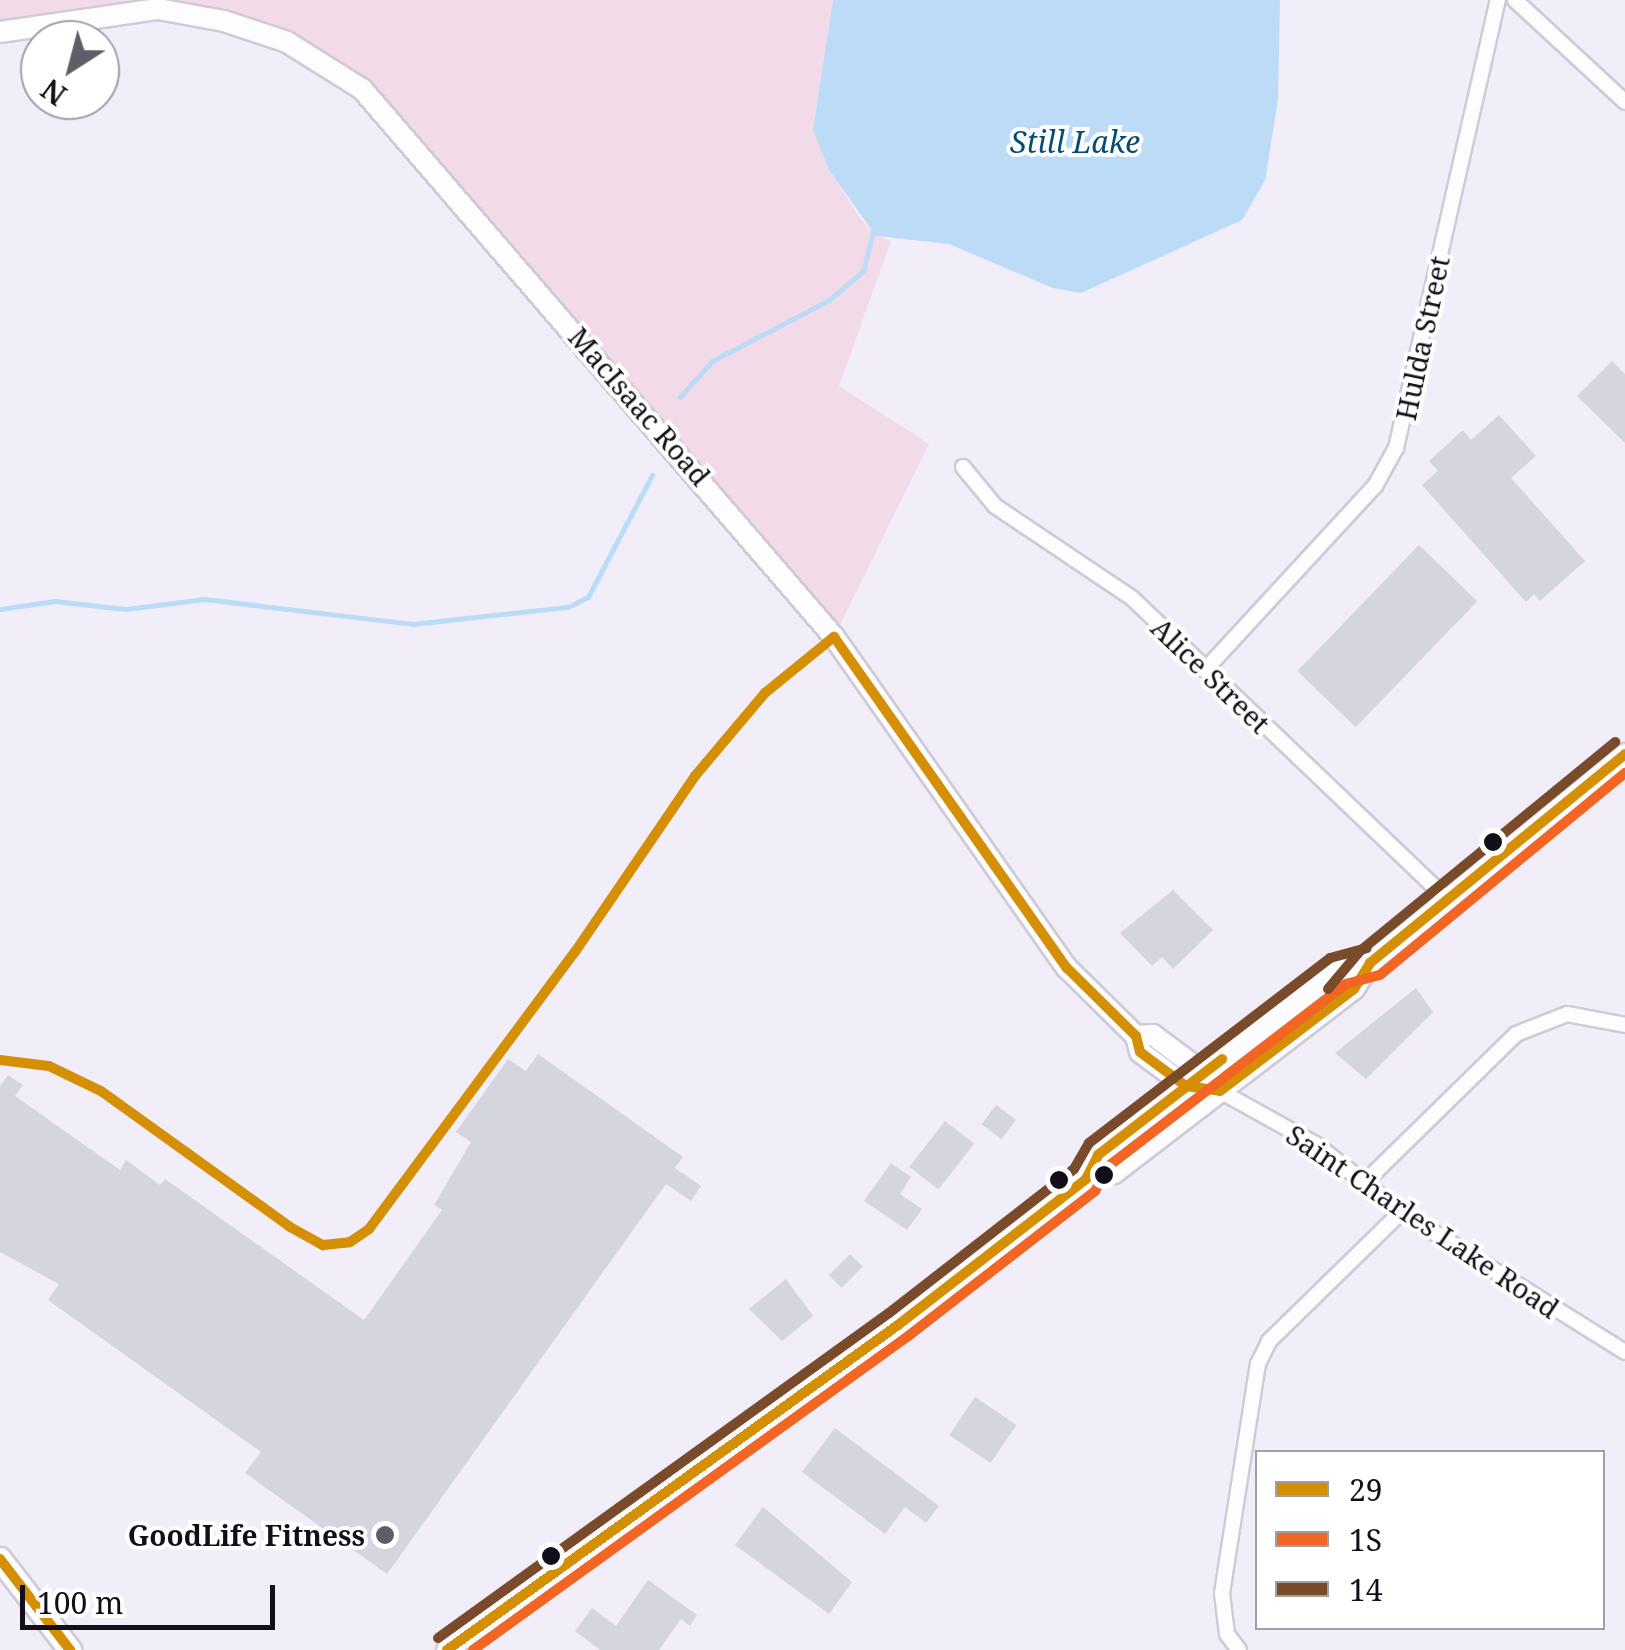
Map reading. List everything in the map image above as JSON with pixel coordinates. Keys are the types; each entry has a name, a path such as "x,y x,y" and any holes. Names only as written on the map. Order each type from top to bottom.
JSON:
{"main road":[{"name":"MacIsaac Road","path":"0,32 158,9 224,21 287,42 362,88 810,607 1067,968 1136,1036 1140,1052 1186,1086 1220,1091"},
{"path":"1086,1178 1114,1174 1354,988 1370,963 1625,754"},
{"path":"447,1650 809,1392 1086,1178 1098,1155 1339,970 1370,963"},
{"name":"MacIsaac Road","path":"1136,1036 1153,1034 1207,1070 1220,1091"},
{"path":"0,1559 70,1650"}],"street":[{"name":"Hulda Street","path":"1204,670 1375,486 1396,448 1498,0"},
{"path":"1515,0 1625,102"},
{"name":"Alice Street","path":"963,467 994,506 1132,598 1448,900"},
{"path":"1364,1183 1516,1034 1567,1014 1625,1026"},
{"name":"Saint Charles Lake Road","path":"1220,1091 1317,1146 1401,1212 1625,1352"},
{"path":"1239,1650 1227,1634 1222,1593 1258,1364 1269,1340 1401,1212"}],"shaded area":[{"path":"0,0 833,0 813,130 829,170 860,218 876,236 891,241 839,386 929,444 834,637 503,249 321,59 158,9 82,20 20,20 20,29 0,32"}],"water":[{"name":"Still Lake","path":"833,0 1280,0 1278,100 1265,180 1242,220 1081,293 1053,288 949,244 876,236 829,170 813,130"}],"building":[{"path":"1612,361 1625,374 1625,443 1577,396"},
{"path":"1499,415 1536,456 1511,478 1585,561 1540,601 1534,594 1526,602 1422,485 1438,471 1429,461 1463,430 1471,440"},
{"path":"1419,545 1477,601 1356,727 1297,671"},
{"path":"1173,890 1213,930 1173,969 1162,957 1152,966 1120,933"},
{"path":"1416,988 1433,1012 1366,1079 1335,1053"},
{"path":"538,1054 683,1157 675,1168 701,1186 691,1201 666,1184 387,1574 245,1473 261,1452 48,1300 59,1284 0,1252 0,1086 8,1075 23,1085 15,1096 120,1170 126,1160 160,1185 165,1179 364,1320 442,1210 434,1205 471,1142 456,1132 508,1059 526,1071"},
{"path":"996,1105 1016,1120 1002,1139 982,1124"},
{"path":"945,1121 974,1144 938,1189 909,1167"},
{"path":"891,1163 911,1177 900,1194 922,1209 907,1230 864,1201"},
{"path":"850,1254 863,1267 842,1288 829,1275"},
{"path":"786,1279 813,1316 782,1341 749,1309"},
{"path":"975,1397 1016,1425 991,1463 949,1435"},
{"path":"835,1428 939,1506 926,1523 905,1507 885,1534 802,1472"},
{"path":"763,1507 852,1582 829,1614 735,1545"},
{"path":"648,1580 697,1615 690,1626 681,1619 659,1650 600,1650 575,1631 592,1608 616,1626"}],"waterway":[{"path":"680,397 712,361 829,300 863,271 873,231"},
{"path":"0,609 54,601 126,609 204,599 413,624 568,607 588,597 652,475"}],"transit line":[{"name":"29","path":"0,1060 49,1066 101,1091 290,1227 323,1245 350,1242 369,1229 575,952 695,776 765,693 834,637 1067,968 1136,1036 1140,1052 1186,1086 1220,1091 1354,989 1370,963 1625,754"},
{"name":"14","path":"1328,989 1360,951 1615,742"},
{"name":"1S","path":"473,1650 907,1337 1095,1191 1110,1165 1346,984 1380,975 1625,773"},
{"name":"14","path":"438,1638 889,1313 1074,1169 1089,1143 1330,958 1367,948"},
{"name":"29","path":"447,1650 898,1325 1086,1179 1098,1155 1222,1059"},
{"name":"29","path":"0,1559 70,1650"}],"place":[{"name":"GoodLife Fitness","path":"385,1535"}]}
